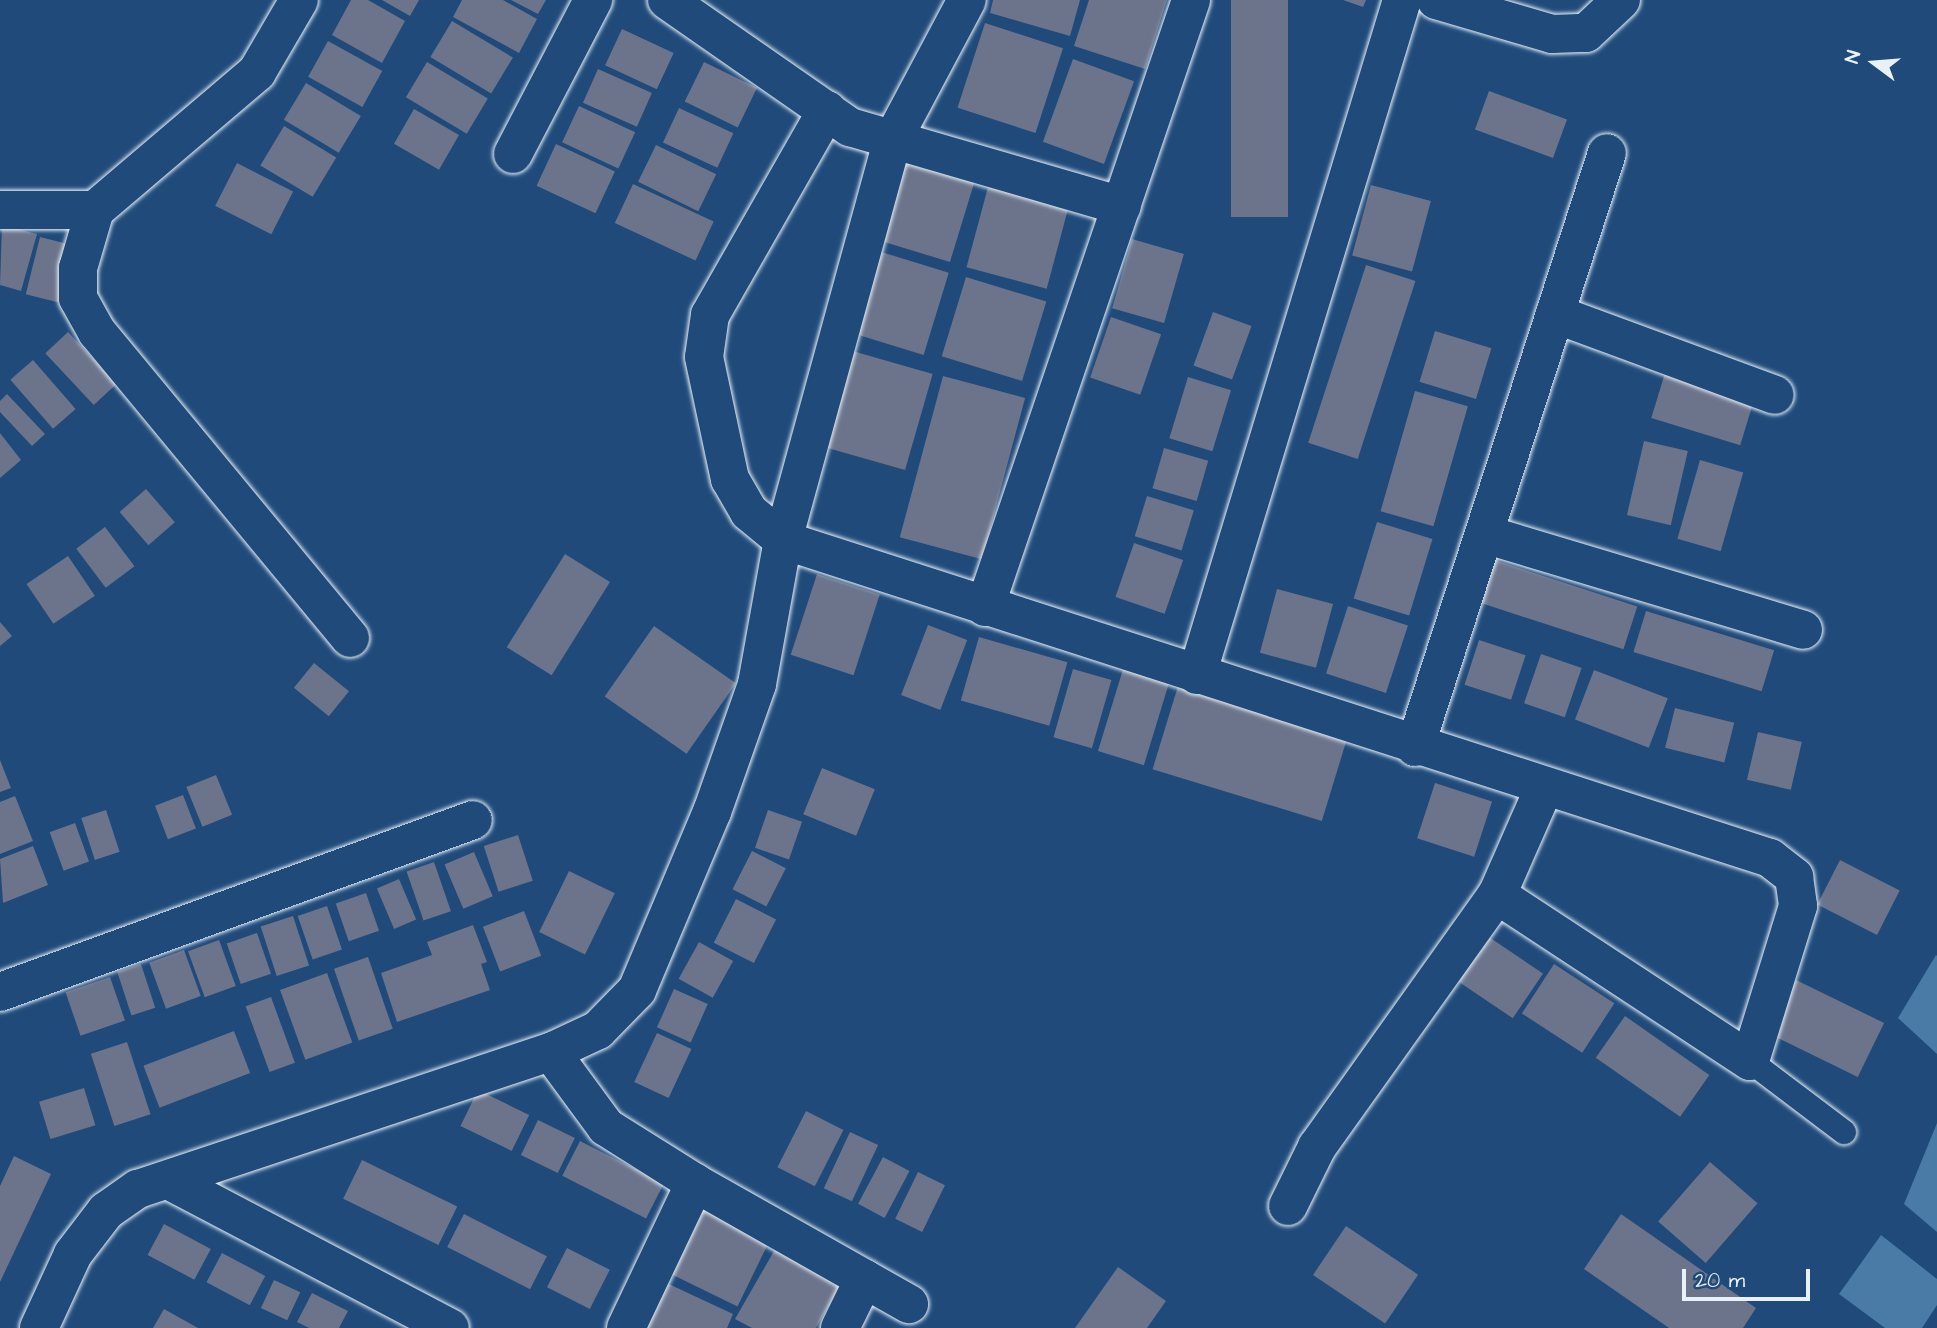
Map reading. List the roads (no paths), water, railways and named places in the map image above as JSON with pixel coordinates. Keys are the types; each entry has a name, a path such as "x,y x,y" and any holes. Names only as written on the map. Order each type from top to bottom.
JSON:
{"street":[{"path":"299,0 257,72 95,210 78,278 78,298 97,332 350,638"},
{"path":"513,153 593,0"},
{"path":"667,0 850,127 876,138 893,139 1122,206"},
{"path":"39,1328 73,1254 106,1211 138,1189 170,1181 551,1052 598,1030 637,990 712,812 757,684 783,540 893,139 967,0"},
{"path":"985,607 1191,0"},
{"path":"1197,675 1402,0"},
{"path":"1436,0 1552,34 1586,33 1621,0"},
{"path":"827,110 710,315 704,357 730,479 749,512 783,540 1415,747 1770,858 1794,877 1798,906 1750,1061 1497,895"},
{"path":"1415,747 1607,153"},
{"path":"0,210 95,210"},
{"path":"1555,314 1775,395"},
{"path":"1484,534 1802,630"},
{"path":"1289,1206 1317,1147 1497,895 1544,788"},
{"path":"0,992 473,820"},
{"path":"551,1052 606,1128 695,1183 909,1304"},
{"path":"170,1181 450,1328"},
{"path":"626,1328 695,1183"},
{"path":"840,1328 864,1279"}],"lane":[{"path":"1750,1061 1844,1132"}],"water":[{"path":"1937,956 1937,1054 1898,1018"},
{"path":"1937,1123 1937,1232 1904,1204"},
{"path":"1881,1235 1937,1279 1937,1305 1922,1328 1885,1328 1839,1294"}]}
